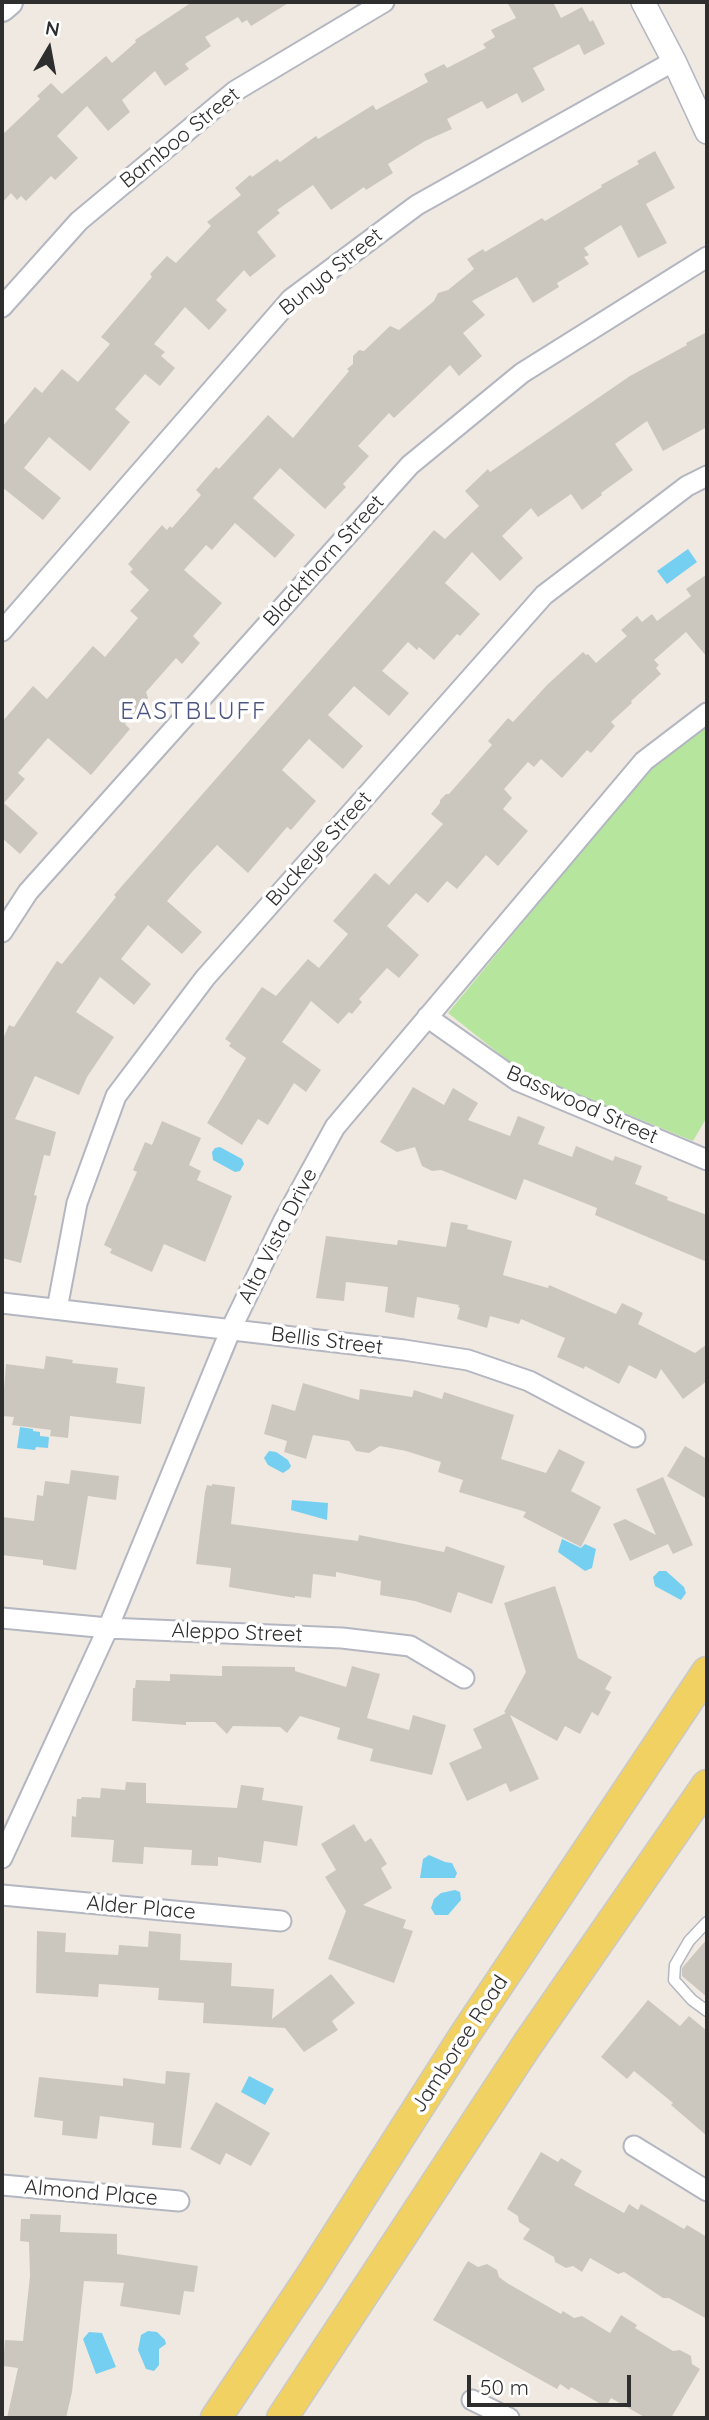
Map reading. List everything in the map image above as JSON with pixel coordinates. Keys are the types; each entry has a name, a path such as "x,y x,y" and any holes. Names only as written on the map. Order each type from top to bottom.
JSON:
{"main road":[{"path":"2,8 9,2"},
{"name":"Jamboree Road","path":"216,2418 311,2276 464,2036 707,1672"},
{"path":"282,2418 527,2045 707,1785"}],"street":[{"name":"Bamboo Street","path":"2,307 79,220 235,92 384,2"},
{"path":"643,2 707,131"},
{"name":"Bunya Street","path":"2,631 291,299 416,205 674,61"},
{"name":"Blackthorn Street","path":"2,932 28,892 410,465 522,373 707,257"},
{"name":"Buckeye Street","path":"57,1309 77,1203 116,1096 205,978 544,595 687,486 707,476"},
{"name":"Alta Vista Drive","path":"2,1858 108,1628 231,1329 284,1220 335,1127 644,761 707,713"},
{"name":"Basswood Street","path":"427,1017 517,1081 707,1160"},
{"name":"Bellis Street","path":"2,1303 468,1360 529,1381 635,1437"},
{"name":"Aleppo Street","path":"2,1618 108,1628 342,1638 410,1646 464,1678"},
{"name":"Alder Place","path":"2,1895 281,1921"},
{"path":"634,2146 707,2191"},
{"name":"Almond Place","path":"2,2185 179,2201"},
{"path":"472,2400 509,2418"}],"lane":[{"path":"707,1922 689,1941 675,1965 674,1980 692,2000 707,2011"}],"green space":[{"path":"707,725 707,1117 693,1141 521,1071 448,1013 646,773"}],"water":[{"path":"688,549 697,562 667,584 657,571"},
{"path":"220,1147 242,1159 244,1164 240,1171 235,1172 213,1160 212,1152"},
{"path":"20,1427 33,1429 40,1432 40,1436 49,1437 48,1448 17,1448"},
{"path":"269,1451 288,1460 291,1466 289,1469 283,1473 268,1465 264,1458"},
{"path":"292,1500 328,1503 327,1520 291,1510"},
{"path":"562,1539 581,1548 585,1544 596,1549 592,1568 585,1571 558,1552"},
{"path":"659,1571 666,1571 684,1587 686,1593 681,1600 655,1586 653,1577"},
{"path":"429,1855 452,1863 457,1873 455,1878 420,1878 423,1859"},
{"path":"455,1890 460,1892 461,1900 448,1915 435,1915 431,1908 434,1899 441,1893"},
{"path":"249,2076 274,2089 265,2105 241,2092"},
{"path":"148,2331 157,2332 166,2344 159,2349 159,2365 154,2371 146,2369 138,2350 141,2335"},
{"path":"89,2332 102,2333 116,2367 96,2374 83,2339"}],"building":[{"path":"192,2 290,2 251,26 247,20 242,23 238,17 205,37 211,46 185,64 189,69 165,86 155,71 122,100 130,112 108,131 87,106 57,136 78,158 55,180 51,176 26,201 21,196 17,200 11,193 2,203 2,135 40,99 37,96 51,83 62,94 106,56 112,63 136,42 135,40"},
{"path":"507,2 553,2 561,18 582,7 590,22 593,20 605,44 584,55 579,44 533,68 545,90 522,103 517,93 487,109 482,101 447,119 452,129 425,141 388,164 393,173 366,190 364,187 331,210 313,185 277,210 280,213 257,232 276,256 250,277 244,270 216,300 227,310 209,330 185,307 154,344 165,352 161,356 175,368 160,386 145,374 115,409 130,422 90,471 49,437 24,468 61,498 43,520 2,487 2,427 35,387 42,393 62,369 78,382 110,344 101,337 152,277 150,274 167,256 176,263 211,226 207,222 241,195 235,188 250,175 252,177 277,159 280,162 316,136 318,139 373,105 376,110 428,82 424,74 444,64 447,68 486,48 483,44 495,37 491,30 516,18"},
{"path":"655,151 675,188 646,204 667,243 638,258 621,225 584,248 589,255 584,257 589,264 557,283 559,287 533,303 517,277 472,301 485,315 463,333 482,356 459,376 450,365 394,418 389,413 358,446 369,456 343,484 346,487 325,509 280,468 253,498 295,535 275,558 235,523 212,550 206,545 184,570 222,603 193,636 200,643 182,664 176,658 146,692 148,698 125,724 130,729 91,775 48,738 18,773 25,779 4,803 38,833 20,854 2,838 2,722 33,686 47,699 93,646 105,657 138,618 130,611 149,590 130,572 133,569 128,564 162,525 167,530 170,526 172,528 201,495 196,490 216,467 219,469 268,415 293,438 349,371 347,369 353,364 353,356 359,350 364,351 390,326 399,330 434,301 438,293 448,290 474,269 467,259 483,249 485,252 542,218 545,221 639,164 637,161"},
{"path":"707,332 707,427 663,451 647,421 615,444 633,470 582,510 571,494 538,517 531,508 502,536 523,558 500,581 472,552 445,583 480,614 460,636 457,634 434,660 419,647 417,650 408,642 382,671 409,693 389,716 354,686 328,715 363,746 343,769 309,739 282,770 316,801 291,830 287,827 248,873 217,845 167,901 202,932 182,954 148,925 121,959 151,984 134,1005 100,977 76,1012 114,1037 87,1077 79,1095 35,1076 15,1119 56,1132 50,1156 44,1155 21,1263 2,1258 2,1041 9,1025 14,1027 57,961 62,964 116,897 114,895 434,530 445,539 479,506 465,491 488,469 490,472 630,376"},
{"path":"707,574 707,657 686,632 654,660 659,665 656,668 661,674 611,722 615,726 591,753 587,750 562,778 541,759 534,767 528,762 504,789 512,798 503,809 528,831 498,866 486,855 457,889 447,881 428,903 416,893 387,926 419,955 399,978 387,968 359,999 362,1002 352,1014 349,1012 338,1024 311,1001 282,1042 321,1070 306,1092 294,1083 268,1125 258,1119 242,1145 207,1123 246,1058 229,1046 231,1043 225,1039 262,987 276,996 308,959 319,968 348,934 333,921 375,873 389,885 443,824 431,814 440,800 449,794 492,745 488,741 508,718 513,722 547,685 583,652 596,663 627,636 621,630 637,616 642,622 652,614 657,621 691,596 686,589"},
{"path":"413,1087 444,1105 453,1088 478,1103 468,1120 510,1136 518,1116 545,1127 538,1144 572,1157 576,1146 613,1161 615,1156 642,1166 635,1184 707,1215 707,1262 595,1215 597,1208 524,1179 516,1200 441,1170 432,1171 422,1166 415,1147 397,1152 380,1142"},
{"path":"162,1121 201,1138 189,1165 201,1171 197,1180 232,1196 205,1262 164,1244 152,1272 110,1253 112,1249 104,1245 137,1172 133,1170 145,1142 152,1145"},
{"path":"451,1222 468,1225 467,1229 512,1241 503,1275 548,1288 549,1285 616,1314 622,1303 643,1313 638,1324 695,1353 707,1344 707,1381 683,1399 661,1369 656,1379 629,1365 619,1384 585,1366 584,1369 557,1357 565,1338 521,1319 519,1324 490,1316 487,1328 457,1319 459,1305 417,1297 414,1318 385,1312 388,1287 346,1282 344,1301 316,1298 326,1236 397,1245 398,1240 446,1247"},
{"path":"46,1356 73,1360 72,1363 118,1368 116,1383 145,1387 141,1424 70,1416 68,1438 50,1436 51,1430 12,1425 14,1417 2,1416 6,1364 44,1369"},
{"path":"303,1383 359,1400 360,1389 412,1397 414,1390 442,1399 444,1392 514,1415 501,1459 546,1473 559,1449 585,1462 571,1491 601,1507 581,1547 523,1517 526,1512 459,1492 463,1480 438,1472 441,1462 380,1446 369,1453 356,1451 349,1441 313,1435 306,1459 284,1452 287,1441 264,1434 272,1404 295,1411"},
{"path":"685,1446 707,1459 707,1499 667,1476"},
{"path":"71,1470 119,1476 116,1500 88,1496 76,1570 43,1565 43,1560 2,1555 2,1517 34,1521 37,1495 43,1496 45,1481 69,1484"},
{"path":"663,1477 693,1545 673,1554 668,1544 630,1561 613,1524 625,1519 656,1535 636,1489"},
{"path":"207,1485 235,1487 231,1524 358,1541 359,1535 444,1552 446,1546 505,1566 492,1604 458,1592 451,1613 415,1601 380,1595 381,1581 336,1572 336,1577 313,1574 311,1598 295,1598 229,1587 231,1568 196,1564 205,1492"},
{"path":"555,1586 578,1658 612,1677 605,1689 611,1692 598,1716 592,1712 580,1734 565,1726 557,1741 510,1715 539,1779 510,1792 506,1783 467,1801 449,1763 482,1748 473,1729 506,1713 504,1712 526,1672 504,1603"},
{"path":"222,1666 295,1667 295,1671 346,1687 352,1666 380,1674 367,1718 409,1730 413,1715 446,1725 432,1775 370,1761 373,1749 337,1739 340,1728 300,1716 287,1733 280,1727 233,1726 227,1734 215,1722 186,1722 186,1725 132,1721 133,1688 136,1680 170,1681 170,1674 222,1676"},
{"path":"126,1782 146,1783 146,1803 237,1808 241,1785 264,1788 262,1800 303,1806 297,1846 264,1841 261,1863 218,1857 218,1866 191,1865 192,1850 144,1847 143,1864 112,1862 114,1840 71,1837 72,1816 76,1817 77,1799 100,1798 101,1788 125,1790"},
{"path":"354,1824 365,1842 371,1838 387,1864 381,1868 392,1888 363,1905 406,1920 403,1928 413,1931 394,1983 328,1959 346,1911 325,1877 336,1870 321,1844"},
{"path":"37,1931 66,1933 65,1952 118,1955 119,1945 148,1947 149,1931 181,1934 180,1960 232,1963 231,1986 274,1989 272,2019 331,1974 355,2003 332,2021 338,2030 304,2052 285,2028 203,2023 204,2003 158,2000 159,1988 99,1984 98,1997 36,1993"},
{"path":"707,1939 707,1997 682,1976 682,1968"},
{"path":"648,2000 680,2026 689,2016 707,2031 707,2136 634,2071 627,2079 601,2057"},
{"path":"166,2071 190,2073 181,2148 152,2145 154,2123 100,2116 97,2139 62,2135 63,2121 34,2117 39,2077 123,2086 123,2078 165,2084"},
{"path":"216,2102 270,2133 251,2166 226,2153 220,2165 190,2149"},
{"path":"541,2152 558,2162 561,2158 582,2171 574,2185 624,2213 629,2204 638,2210 641,2204 684,2229 687,2225 707,2237 707,2319 669,2298 663,2298 624,2272 618,2274 590,2258 582,2272 573,2266 566,2268 555,2262 554,2257 523,2239 530,2229 507,2209"},
{"path":"30,2214 61,2215 60,2232 117,2234 117,2254 198,2266 194,2292 184,2291 180,2315 120,2306 124,2283 84,2281 72,2392 66,2418 7,2418 18,2368 3,2366 5,2340 23,2341 30,2276 29,2242 20,2241 21,2219 30,2219"},
{"path":"468,2261 478,2267 487,2264 497,2270 499,2277 507,2283 561,2314 563,2311 574,2318 582,2316 610,2333 621,2315 637,2325 635,2328 673,2351 680,2350 691,2356 692,2364 700,2369 671,2418 646,2418 611,2398 606,2407 571,2387 569,2390 560,2384 557,2389 433,2320"}],"district":[{"name":"EASTBLUFF","path":"194,712"}]}
